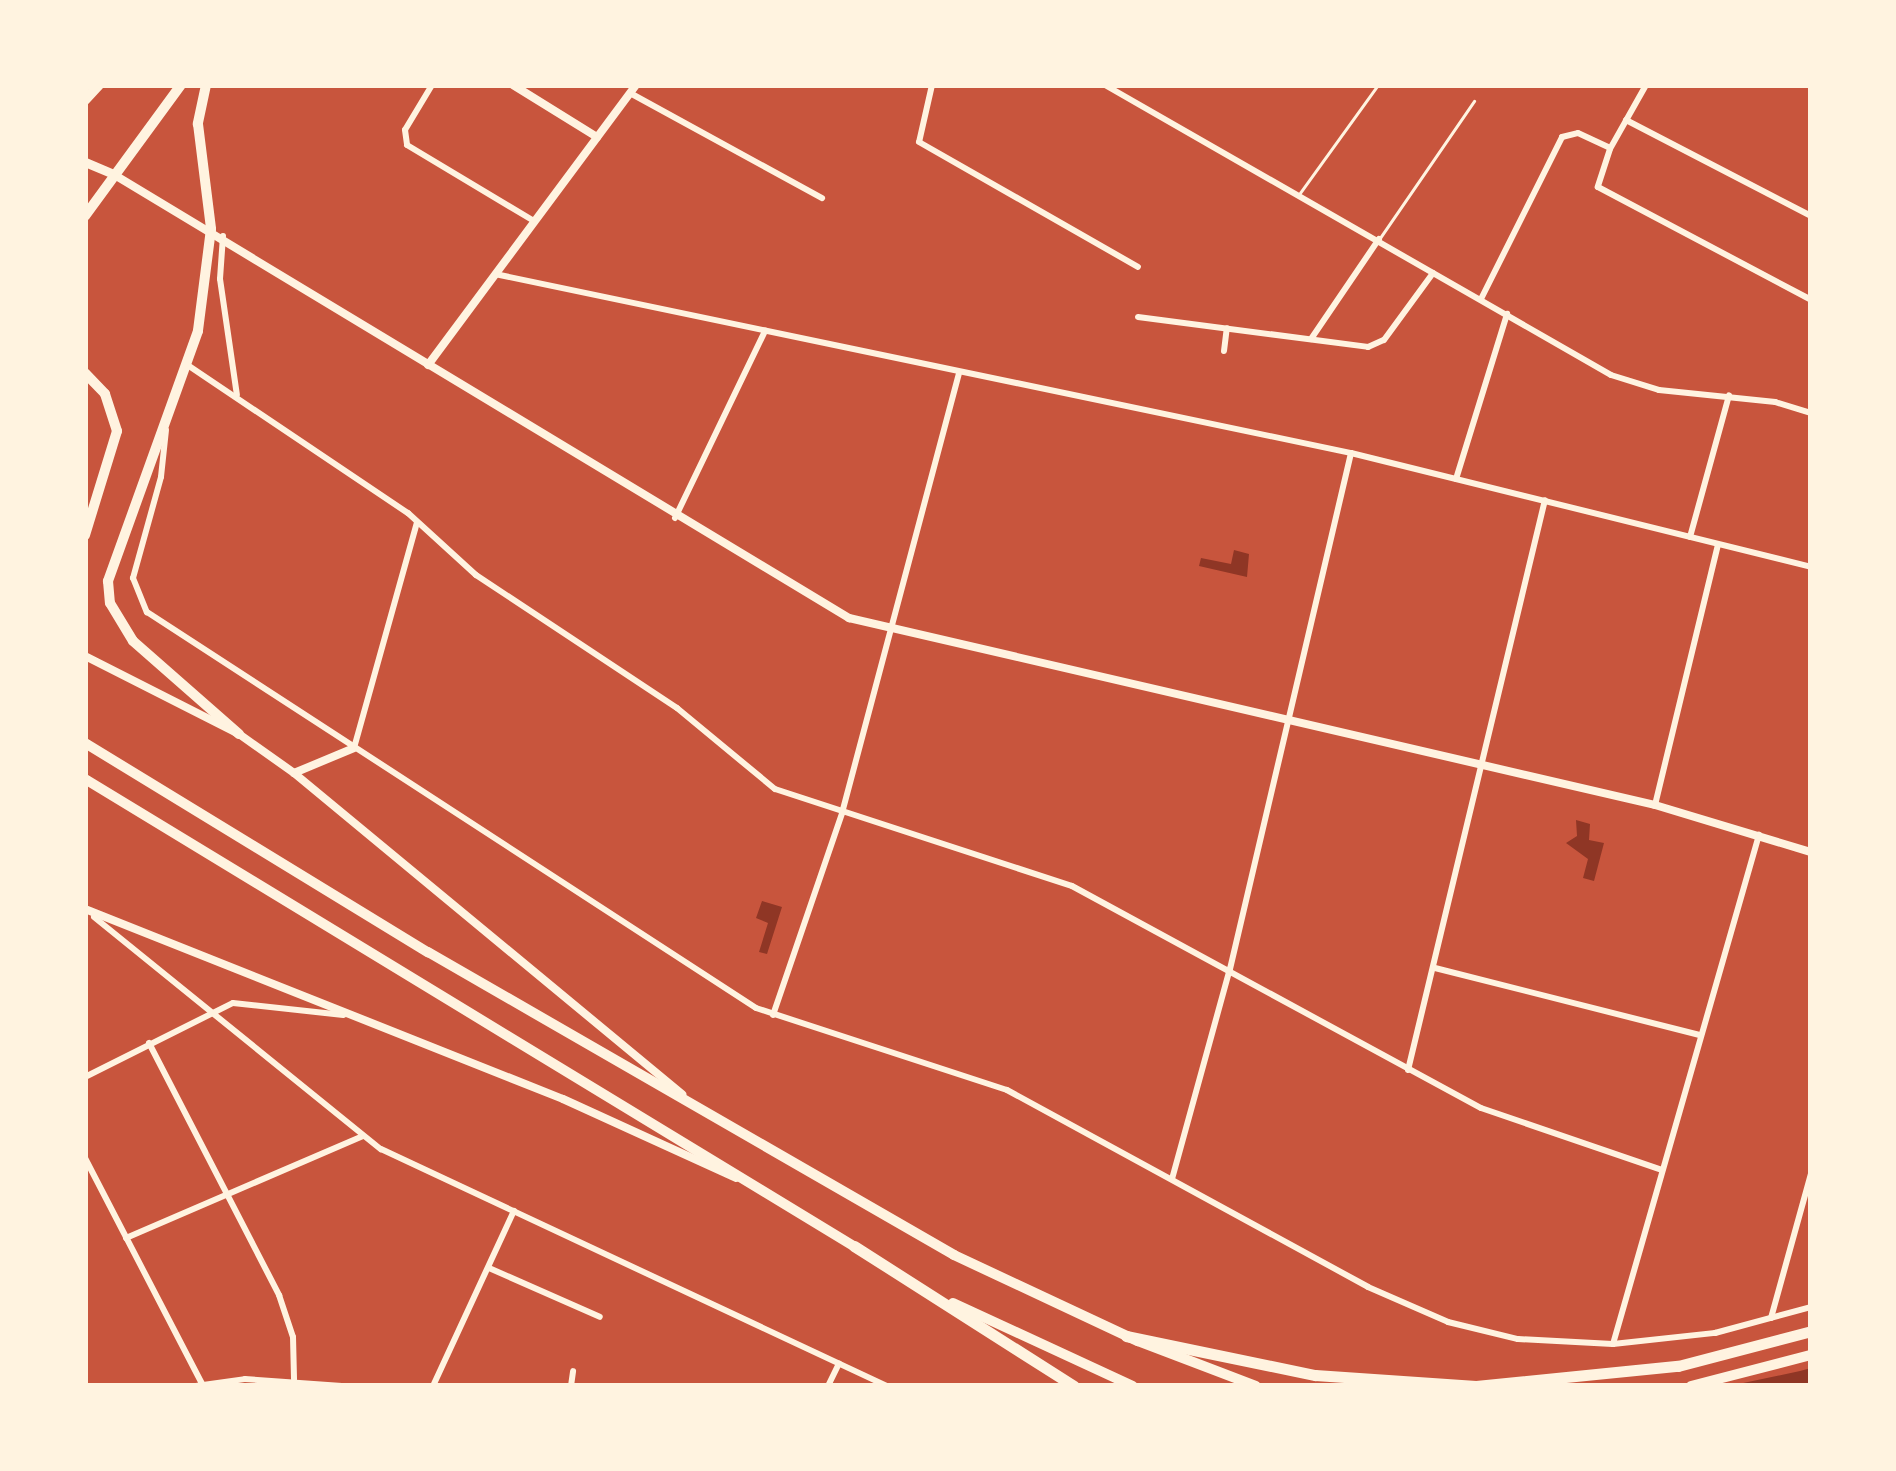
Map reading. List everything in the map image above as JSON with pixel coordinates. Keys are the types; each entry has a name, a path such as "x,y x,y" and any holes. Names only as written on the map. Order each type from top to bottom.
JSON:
{"highway":[{"path":"854,1246 1074,1386"},
{"path":"1126,1336 1315,1376 1476,1386 1629,1374 1811,1332"}],"main road":[{"path":"85,100 100,85"},
{"path":"85,216 181,85"},
{"path":"206,85 198,124 212,229 189,366 112,561 110,603 133,641 239,734"},
{"path":"85,162 113,174"},
{"path":"85,373 105,394 117,431 85,535"},
{"path":"85,743 712,1119 954,1256 1126,1336 1256,1386"},
{"path":"85,779 854,1246 982,1318 1133,1386"},
{"path":"1690,1386 1811,1355"}],"street":[{"path":"432,85 405,130 407,145 534,221"},
{"path":"513,85 598,137"},
{"path":"932,85 919,142 1138,267"},
{"path":"1646,85 1596,182 1607,193 1811,300"},
{"path":"1108,86 1300,193 1433,273 1642,387 1729,395 1811,413"},
{"path":"428,366 633,89 822,198"},
{"path":"1626,120 1811,216"},
{"path":"1481,299 1562,137 1578,133 1610,149"},
{"path":"113,174 212,229 428,366 831,610 888,629 1655,805 1811,852"},
{"path":"223,236 220,279 237,395"},
{"path":"1311,340 1379,239"},
{"path":"1138,317 1311,340 1380,344 1433,273"},
{"path":"495,274 1351,453 1811,567"},
{"path":"1456,478 1506,314"},
{"path":"1224,351 1227,328"},
{"path":"675,518 765,331"},
{"path":"189,366 237,395 418,522 476,575 690,717 766,784 842,813 1057,879 1230,968 1408,1070 1526,1127 1662,1170"},
{"path":"773,1015 842,813 959,374"},
{"path":"1690,536 1729,395"},
{"path":"166,429 161,477 133,578 138,601 159,622 773,1015 1007,1090 1410,1308 1518,1338 1613,1344 1662,1342 1811,1308"},
{"path":"1172,1179 1230,968 1351,453"},
{"path":"1408,1070 1545,500"},
{"path":"354,748 418,522"},
{"path":"1655,805 1718,544"},
{"path":"85,656 239,734 294,773 712,1119"},
{"path":"294,773 354,748"},
{"path":"1613,1344 1759,835"},
{"path":"85,910 363,1136 514,1212 887,1386"},
{"path":"94,918 368,1020 745,1180"},
{"path":"1434,968 1700,1035"},
{"path":"85,1077 212,1010 260,1000 368,1020"},
{"path":"149,1042 288,1318 294,1379"},
{"path":"126,1238 363,1136"},
{"path":"85,1158 199,1385 294,1379 342,1386"},
{"path":"1770,1320 1811,1174"},
{"path":"433,1386 514,1212"},
{"path":"488,1268 600,1317"},
{"path":"828,1386 839,1363"},
{"path":"570,1386 574,1371"}],"lane":[{"path":"1300,193 1378,85"},
{"path":"1379,239 1474,101"}],"shaded area":[{"path":"1234,550 1249,554 1247,577 1199,566 1201,558 1231,564"},
{"path":"1576,820 1590,824 1589,840 1604,843 1594,881 1583,878 1588,859 1566,843 1577,836"},
{"path":"762,901 782,907 767,954 759,952 768,923 756,918"},
{"path":"1811,1368 1811,1386 1729,1386 1800,1371"}]}
